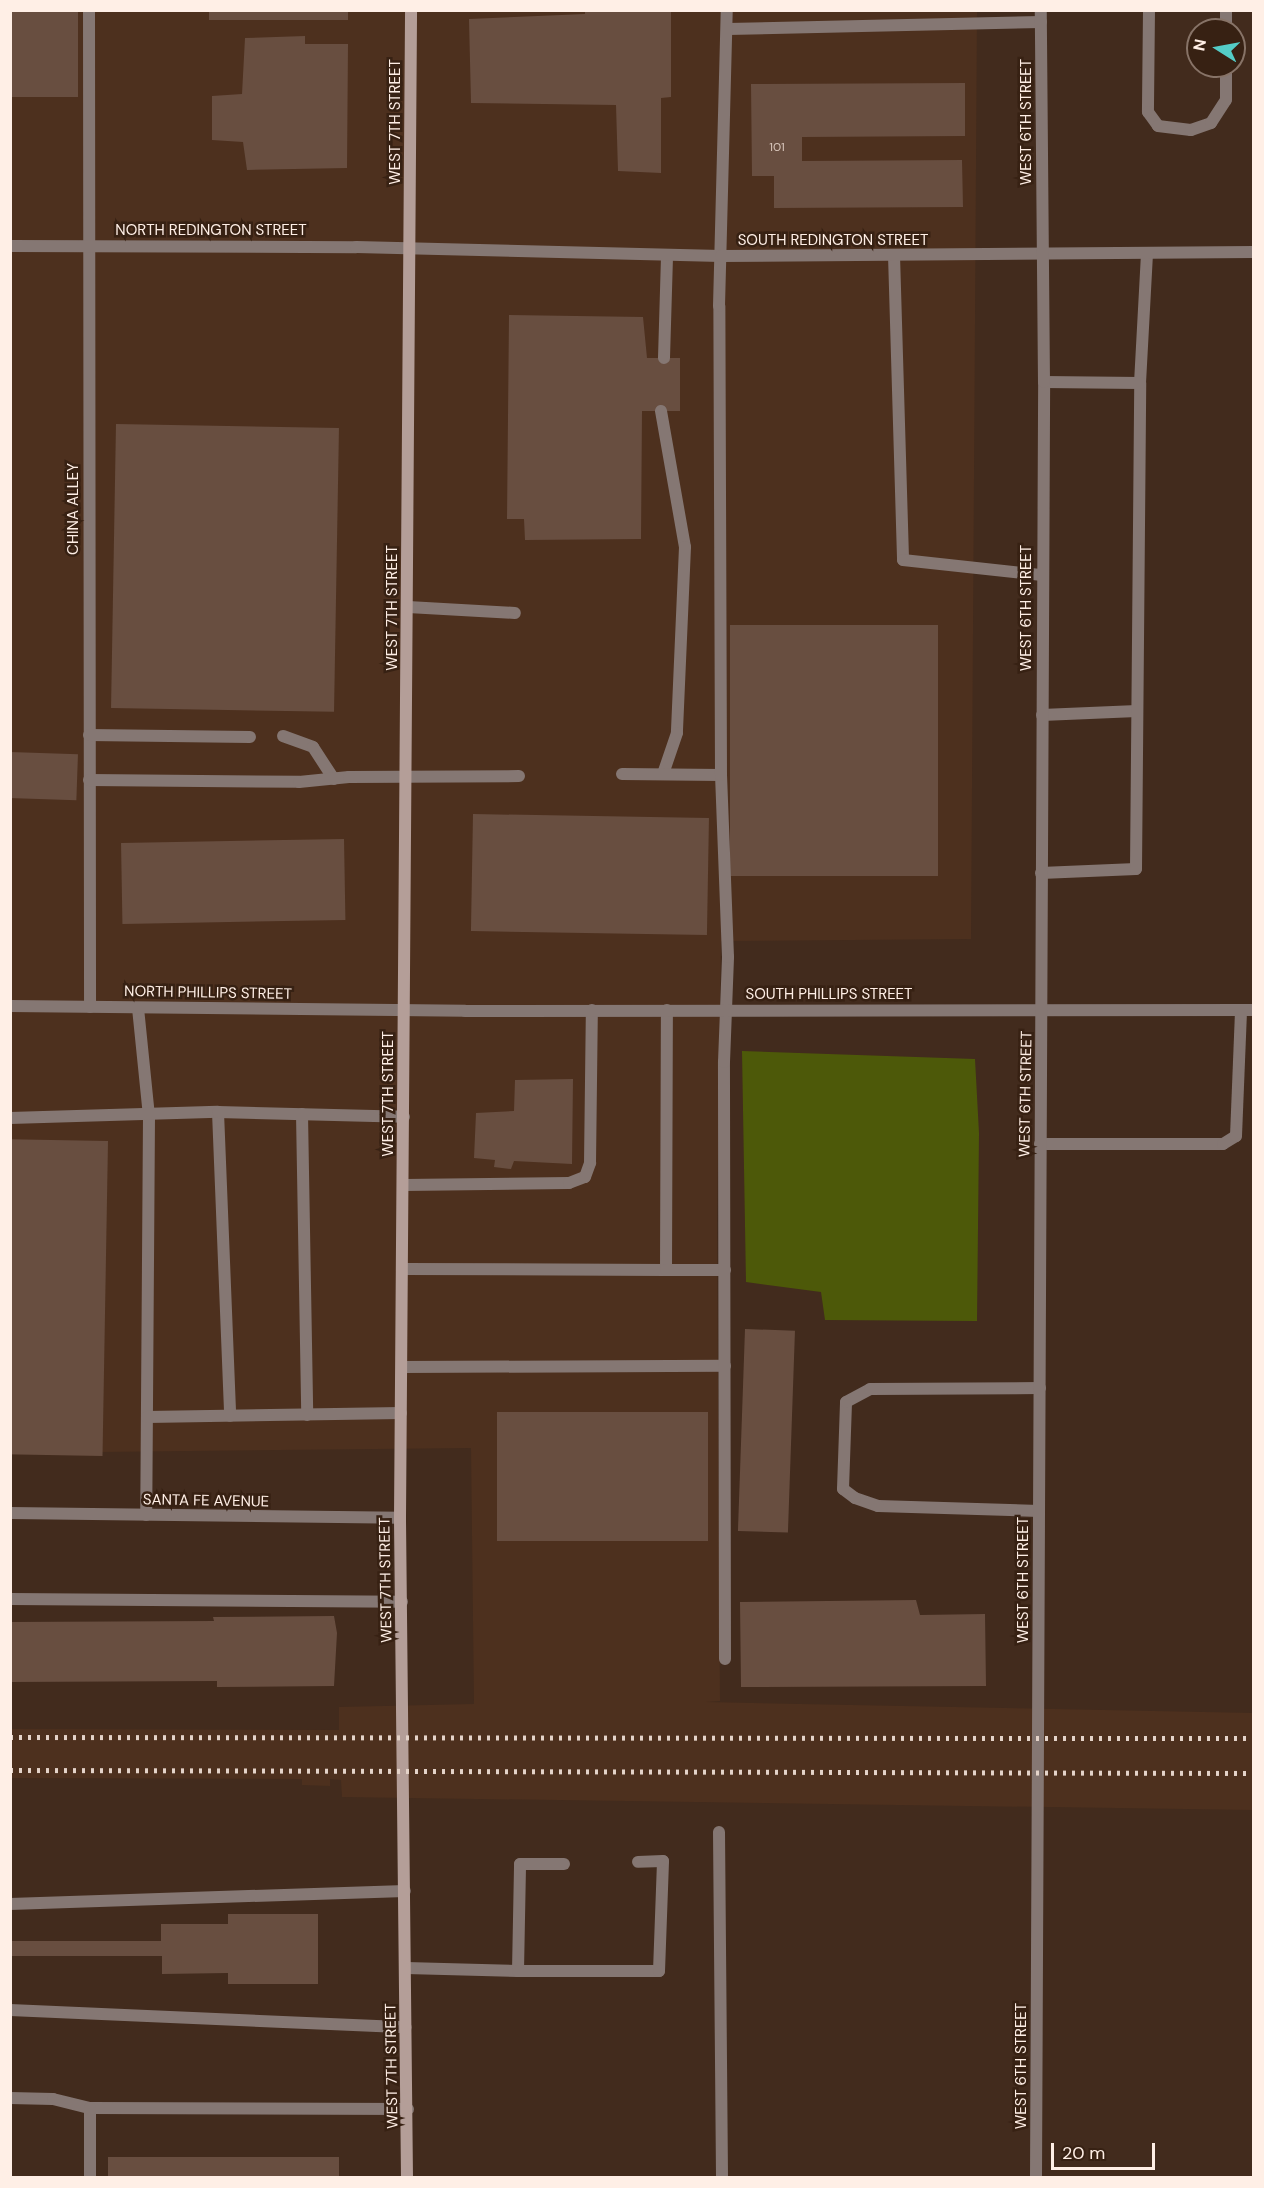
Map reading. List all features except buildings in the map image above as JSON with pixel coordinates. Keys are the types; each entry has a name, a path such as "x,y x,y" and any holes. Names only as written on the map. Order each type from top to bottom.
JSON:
{"street":[{"name":"CHINA ALLEY","path":"89,10 90,1007"},
{"name":"WEST 7TH STREET","path":"407,2178 400,1518 412,249 411,10"},
{"path":"725,1659 725,1010 728,957 721,775 721,256 727,10"},
{"path":"1149,10 1148,112 1158,126 1191,130 1211,123 1226,100 1226,78"},
{"path":"728,29 1041,16"},
{"name":"WEST 6TH STREET","path":"1036,2178 1044,382 1041,16"},
{"name":"NORTH REDINGTON STREET","path":"10,246 412,249"},
{"name":"SOUTH REDINGTON STREET","path":"412,249 721,256 1042,256 1254,252"},
{"path":"664,358 667,255"},
{"path":"894,255 903,560 1042,575"},
{"path":"1041,873 1136,869 1140,383 1147,255"},
{"path":"1044,382 1140,383"},
{"path":"661,411 685,547 677,733 663,774"},
{"path":"408,607 464,607 515,613"},
{"path":"1042,715 1137,711"},
{"path":"89,735 250,737"},
{"path":"283,736 313,747 334,779"},
{"path":"622,774 721,775"},
{"path":"89,780 519,776"},
{"name":"NORTH PHILLIPS STREET","path":"10,1006 405,1011"},
{"path":"138,1008 149,1117 146,1515"},
{"path":"404,1185 569,1183 585,1177 590,1163 592,1010"},
{"path":"666,1270 667,1010"},
{"path":"1040,1144 1223,1144 1236,1136 1247,1010"},
{"name":"SOUTH PHILLIPS STREET","path":"405,1011 1247,1010"},
{"path":"218,1112 230,1416"},
{"path":"10,1118 149,1117 218,1112 404,1117"},
{"path":"302,1114 307,1415"},
{"path":"403,1269 725,1270"},
{"path":"402,1367 725,1366"},
{"path":"1039,1511 878,1506 843,1489 846,1402 870,1389 1040,1388"},
{"path":"147,1417 401,1413"},
{"name":"SANTA FE AVENUE","path":"10,1513 400,1518"},
{"path":"10,1599 402,1602"},
{"path":"719,1832 722,2178"},
{"path":"405,1968 659,1971 663,1861 638,1863"},
{"path":"518,1971 520,1864 564,1864"},
{"path":"10,1904 405,1891"},
{"path":"10,2010 406,2027"},
{"path":"10,2098 53,2099 90,2108 408,2109"},
{"path":"90,2108 90,2178"}],"shaded area":[{"path":"11,11 977,11 971,939 721,941 717,1224 720,1701 706,1702 1253,1713 1253,1810 342,1797 341,1780 330,1779 330,1786 302,1785 302,1779 11,1778 11,1729 339,1730 339,1707 474,1704 471,1448 11,1453"}],"green space":[{"path":"742,1051 975,1059 979,1133 977,1321 825,1320 821,1292 746,1282"}],"railway":[{"path":"10,1737 1254,1738"},
{"path":"10,1770 1254,1773"}]}
